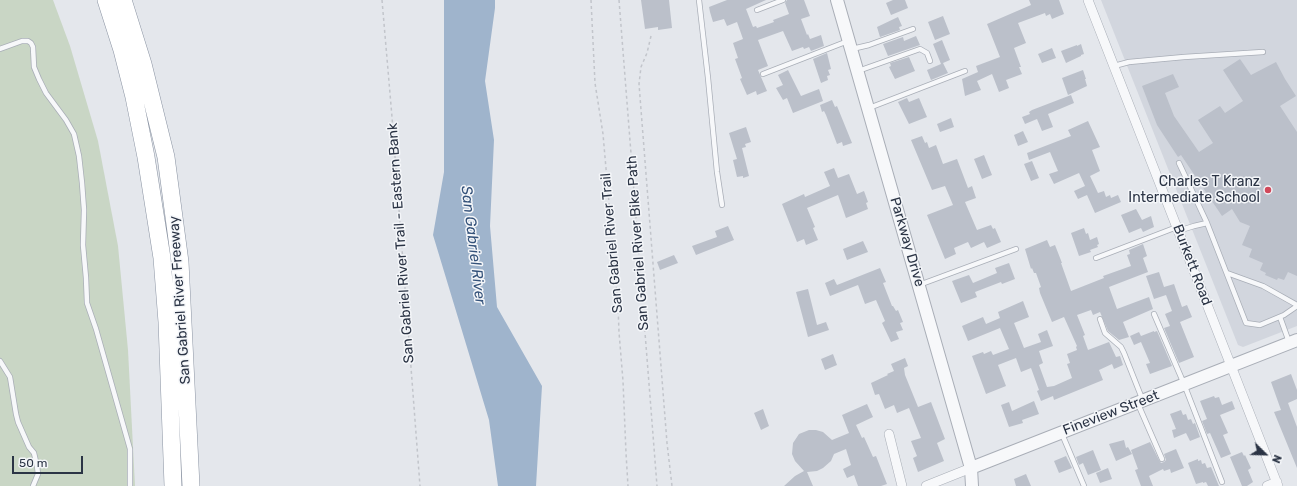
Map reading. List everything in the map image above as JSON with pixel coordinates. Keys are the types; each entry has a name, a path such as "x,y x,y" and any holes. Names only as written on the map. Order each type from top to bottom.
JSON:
{"highway":[{"name":"San Gabriel River Freeway","path":"96,0 125,105 148,228 156,315 163,486"},
{"path":"106,0 122,50 134,97 146,157 161,250 167,322 173,486"},
{"path":"113,0 124,33 140,92 157,178 166,244 172,307 179,486"},
{"name":"San Gabriel River Freeway","path":"123,0 143,64 166,157 180,262 191,486"}],"street":[{"name":"Parkway Drive","path":"837,0 971,468 972,486"},
{"name":"Burkett Road","path":"1088,0 1278,484"},
{"name":"Fineview Street","path":"926,486 1293,342"},
{"path":"889,434 902,486"},
{"path":"1267,486 1278,484"}],"lane":[{"path":"698,0 722,205"},
{"path":"757,10 783,0"},
{"path":"763,74 850,45 869,45 912,29"},
{"path":"0,49 10,47 22,41 28,41 31,43 33,47 34,67 39,79 46,93 66,120 74,134 79,156 82,183 84,210 83,245 87,303 96,329 130,449 130,486"},
{"path":"858,71 920,49 927,53 930,61"},
{"path":"1114,66 1129,62 1263,52"},
{"path":"869,108 965,71"},
{"path":"1179,163 1207,223 1246,323 1260,325 1280,317 1297,306 1263,286 1227,273"},
{"path":"1096,258 1178,229 1207,223"},
{"path":"919,284 1016,249"},
{"path":"1154,314 1184,384 1222,482"},
{"path":"1280,317 1293,342"},
{"path":"1100,318 1105,333 1121,347 1124,353 1140,402 1162,459"},
{"path":"0,361 10,377 18,422 29,447 34,453 38,474 33,486"},
{"path":"1062,432 1084,486"}],"path":[{"name":"San Gabriel River Trail - Eastern Bank","path":"382,0 420,486"},
{"name":"San Gabriel River Trail","path":"591,0 596,83 603,134 618,306 618,328 623,381 628,486"},
{"name":"San Gabriel River Bike Path","path":"619,0 657,486"},
{"path":"651,36 647,53 641,67 639,84 667,443 672,486"}],"shaded area":[{"path":"1101,0 1297,0 1297,326 1243,347 1238,345"}],"green space":[{"path":"0,0 53,0 70,46 98,141 118,246 128,350 135,486 0,486"}],"water":[{"name":"San Gabriel River","path":"444,0 495,0 485,81 494,140 490,226 497,307 542,386 536,486 498,486 489,420 433,235 444,172"}],"building":[{"path":"641,0 669,0 672,28 658,30 658,27 645,29"},
{"path":"727,0 766,0 746,9 753,27 756,26 757,28 774,22 773,20 789,14 785,3 787,0 804,0 810,16 801,19 807,35 808,34 810,39 821,35 824,46 811,51 809,47 804,49 803,47 792,51 783,31 758,40 768,66 758,70 767,91 757,95 756,91 747,95 740,79 742,78 735,59 738,58 733,43 743,39 737,22 727,26 724,19 713,22 710,12 709,7"},
{"path":"893,0 905,0 908,8 891,15 886,3"},
{"path":"1029,0 1059,0 1064,14 1052,19 1050,14 1046,16 1045,13 1018,23 1026,43 1014,48 1022,74 1006,80 1009,88 999,92 992,74 977,81 981,90 965,96 962,79 978,72 976,66 1000,57 987,24 1031,5"},
{"path":"943,16 950,34 935,40 928,22"},
{"path":"898,17 902,26 899,27 900,30 880,37 877,27"},
{"path":"916,36 920,45 888,56 883,44 903,37 904,41"},
{"path":"942,40 950,60 943,63 948,73 931,80 927,70 941,64 933,44"},
{"path":"1081,44 1084,54 1066,63 1061,51"},
{"path":"1052,48 1056,58 1042,63 1038,54"},
{"path":"827,53 831,69 828,70 830,75 827,76 828,80 821,83 813,59"},
{"path":"909,57 915,71 895,79 889,67 891,66 890,63"},
{"path":"1240,59 1251,75 1276,62 1296,96 1280,106 1297,132 1297,276 1288,272 1284,280 1278,278 1277,280 1265,275 1266,273 1260,270 1263,263 1249,257 1252,249 1242,245 1250,226 1240,222 1232,209 1222,216 1181,155 1178,157 1157,125 1142,86 1173,74 1179,87 1165,93 1174,116 1199,152 1213,143 1198,120 1220,106 1225,113 1243,101 1223,70"},
{"path":"788,70 801,96 819,89 823,101 793,113 787,98 783,100 776,88 783,85 778,75"},
{"path":"1083,70 1087,86 1068,95 1062,78"},
{"path":"1071,95 1074,103 1048,114 1053,127 1042,131 1037,119 1025,124 1022,117 1030,114 1029,112 1032,110"},
{"path":"907,98 909,102 919,98 927,117 909,124 898,102"},
{"path":"832,100 835,107 837,106 852,143 843,146 842,142 837,144 826,115 824,111 822,112 820,105"},
{"path":"951,118 954,127 940,132 937,124"},
{"path":"1088,121 1100,147 1092,150 1100,171 1090,176 1098,193 1104,191 1106,197 1110,195 1111,198 1118,195 1121,202 1095,213 1087,195 1078,199 1074,191 1085,186 1079,173 1054,184 1049,174 1058,171 1050,152 1029,160 1027,153 1071,136 1068,130"},
{"path":"746,127 751,142 745,144 746,147 742,148 749,176 743,178 743,176 737,177 733,160 737,159 729,133"},
{"path":"1023,131 1028,142 1018,146 1014,135"},
{"path":"922,136 925,143 927,142 929,148 936,145 943,164 957,159 968,188 972,186 976,198 965,202 977,230 991,225 993,229 995,228 1001,242 987,248 984,242 971,248 968,242 954,248 956,254 945,259 927,215 953,205 945,186 932,190 911,140"},
{"path":"984,155 992,175 982,179 974,159"},
{"path":"1032,161 1039,178 1031,181 1024,164"},
{"path":"834,168 838,178 849,174 857,194 864,191 868,202 866,203 868,209 846,218 838,195 807,208 815,227 813,228 818,240 806,245 804,239 797,242 782,204 804,194 805,197 830,186 824,172"},
{"path":"1136,209 1142,220 1151,216 1154,227 1143,232 1141,228 1129,233 1121,215"},
{"path":"728,226 734,240 696,255 692,246 717,237 715,231"},
{"path":"1084,228 1086,234 1088,233 1090,240 1097,237 1099,244 1097,245 1098,247 1090,250 1091,252 1079,256 1071,233"},
{"path":"1047,240 1050,247 1055,245 1071,291 1104,278 1103,276 1131,266 1127,255 1130,254 1129,250 1143,244 1147,256 1143,258 1148,272 1109,287 1117,309 1149,297 1153,309 1123,322 1129,337 1119,340 1108,331 1100,312 1093,315 1091,310 1077,315 1085,335 1083,336 1088,350 1109,342 1116,357 1120,356 1123,365 1114,369 1112,364 1099,370 1103,380 1054,400 1053,396 1041,401 1037,391 1039,390 1031,368 1021,372 1016,358 998,365 1006,386 986,394 972,356 991,351 993,355 1009,349 1000,328 968,341 962,326 983,317 986,324 1000,318 998,312 1023,301 1029,317 1014,323 1024,348 1041,342 1038,334 1047,330 1053,346 1039,351 1043,363 1039,365 1047,387 1054,386 1072,378 1067,364 1070,363 1067,354 1077,350 1077,346 1064,317 1052,322 1040,293 1039,288 1041,287 1036,273 1034,273 1032,268 1031,269 1025,249"},
{"path":"863,241 868,252 847,260 843,249"},
{"path":"674,255 678,263 660,270 657,262"},
{"path":"1009,263 1015,279 1002,284 1001,282 975,292 977,297 961,303 952,281 969,275 973,283 997,273 995,268"},
{"path":"880,268 886,282 883,283 892,306 896,311 898,310 903,322 900,323 903,330 896,332 899,339 891,342 882,323 885,321 876,300 865,304 858,285 830,296 825,283 834,279 837,285"},
{"path":"1159,272 1164,287 1174,284 1182,307 1187,305 1192,317 1180,322 1194,357 1179,363 1164,328 1170,326 1165,314 1172,311 1166,295 1154,299 1146,276"},
{"path":"808,289 817,325 826,322 829,330 808,337 796,292"},
{"path":"1157,331 1172,366 1150,374 1146,364 1150,363 1141,342 1134,345 1130,336 1139,332 1141,336"},
{"path":"833,354 837,365 825,370 821,359"},
{"path":"905,358 908,366 904,368 905,375 918,407 931,402 945,439 937,443 944,461 918,472 913,458 917,456 911,441 921,438 909,408 897,413 894,405 885,409 879,394 875,395 871,383 894,371 891,364"},
{"path":"1291,374 1297,390 1297,399 1288,403 1297,427 1297,468 1274,412 1281,410 1271,382"},
{"path":"1214,396 1215,398 1219,397 1222,405 1232,401 1235,409 1220,415 1228,433 1223,435 1231,454 1221,458 1210,433 1207,434 1202,421 1207,419 1200,401"},
{"path":"1034,401 1039,414 1022,420 1023,423 1009,427 1001,405 1009,402 1012,411"},
{"path":"867,404 873,417 856,425 862,438 864,437 873,457 876,456 887,484 881,486 858,486 854,475 847,478 843,469 851,465 846,449 834,454 831,461 823,468 817,471 807,472 813,486 784,486 795,476 804,471 795,461 792,454 793,443 799,434 809,430 816,430 823,432 832,440 849,433 842,415"},
{"path":"763,409 769,426 761,430 754,413"},
{"path":"1181,410 1183,415 1186,414 1188,420 1191,419 1193,424 1195,423 1200,437 1190,441 1186,433 1174,438 1172,430 1176,429 1170,414"},
{"path":"1124,440 1126,448 1128,447 1132,454 1116,461 1109,444"},
{"path":"1150,442 1161,463 1166,460 1164,454 1176,449 1184,468 1171,473 1170,469 1164,471 1163,469 1149,476 1153,486 1141,486 1135,470 1138,469 1131,450"},
{"path":"1093,450 1101,470 1088,475 1083,463 1079,465 1076,457"},
{"path":"1242,452 1251,468 1248,470 1253,482 1247,486 1242,486 1230,457"},
{"path":"1066,456 1072,468 1059,473 1054,461"},
{"path":"1198,459 1198,461 1201,460 1202,464 1205,463 1207,468 1211,467 1219,486 1208,486 1206,482 1196,484 1188,463"},
{"path":"1108,468 1112,479 1100,483 1096,473"},
{"path":"1026,474 1031,486 1016,486 1014,479"}],"place":[{"name":"Charles T Kranz Intermediate School","path":"1268,190"}]}
